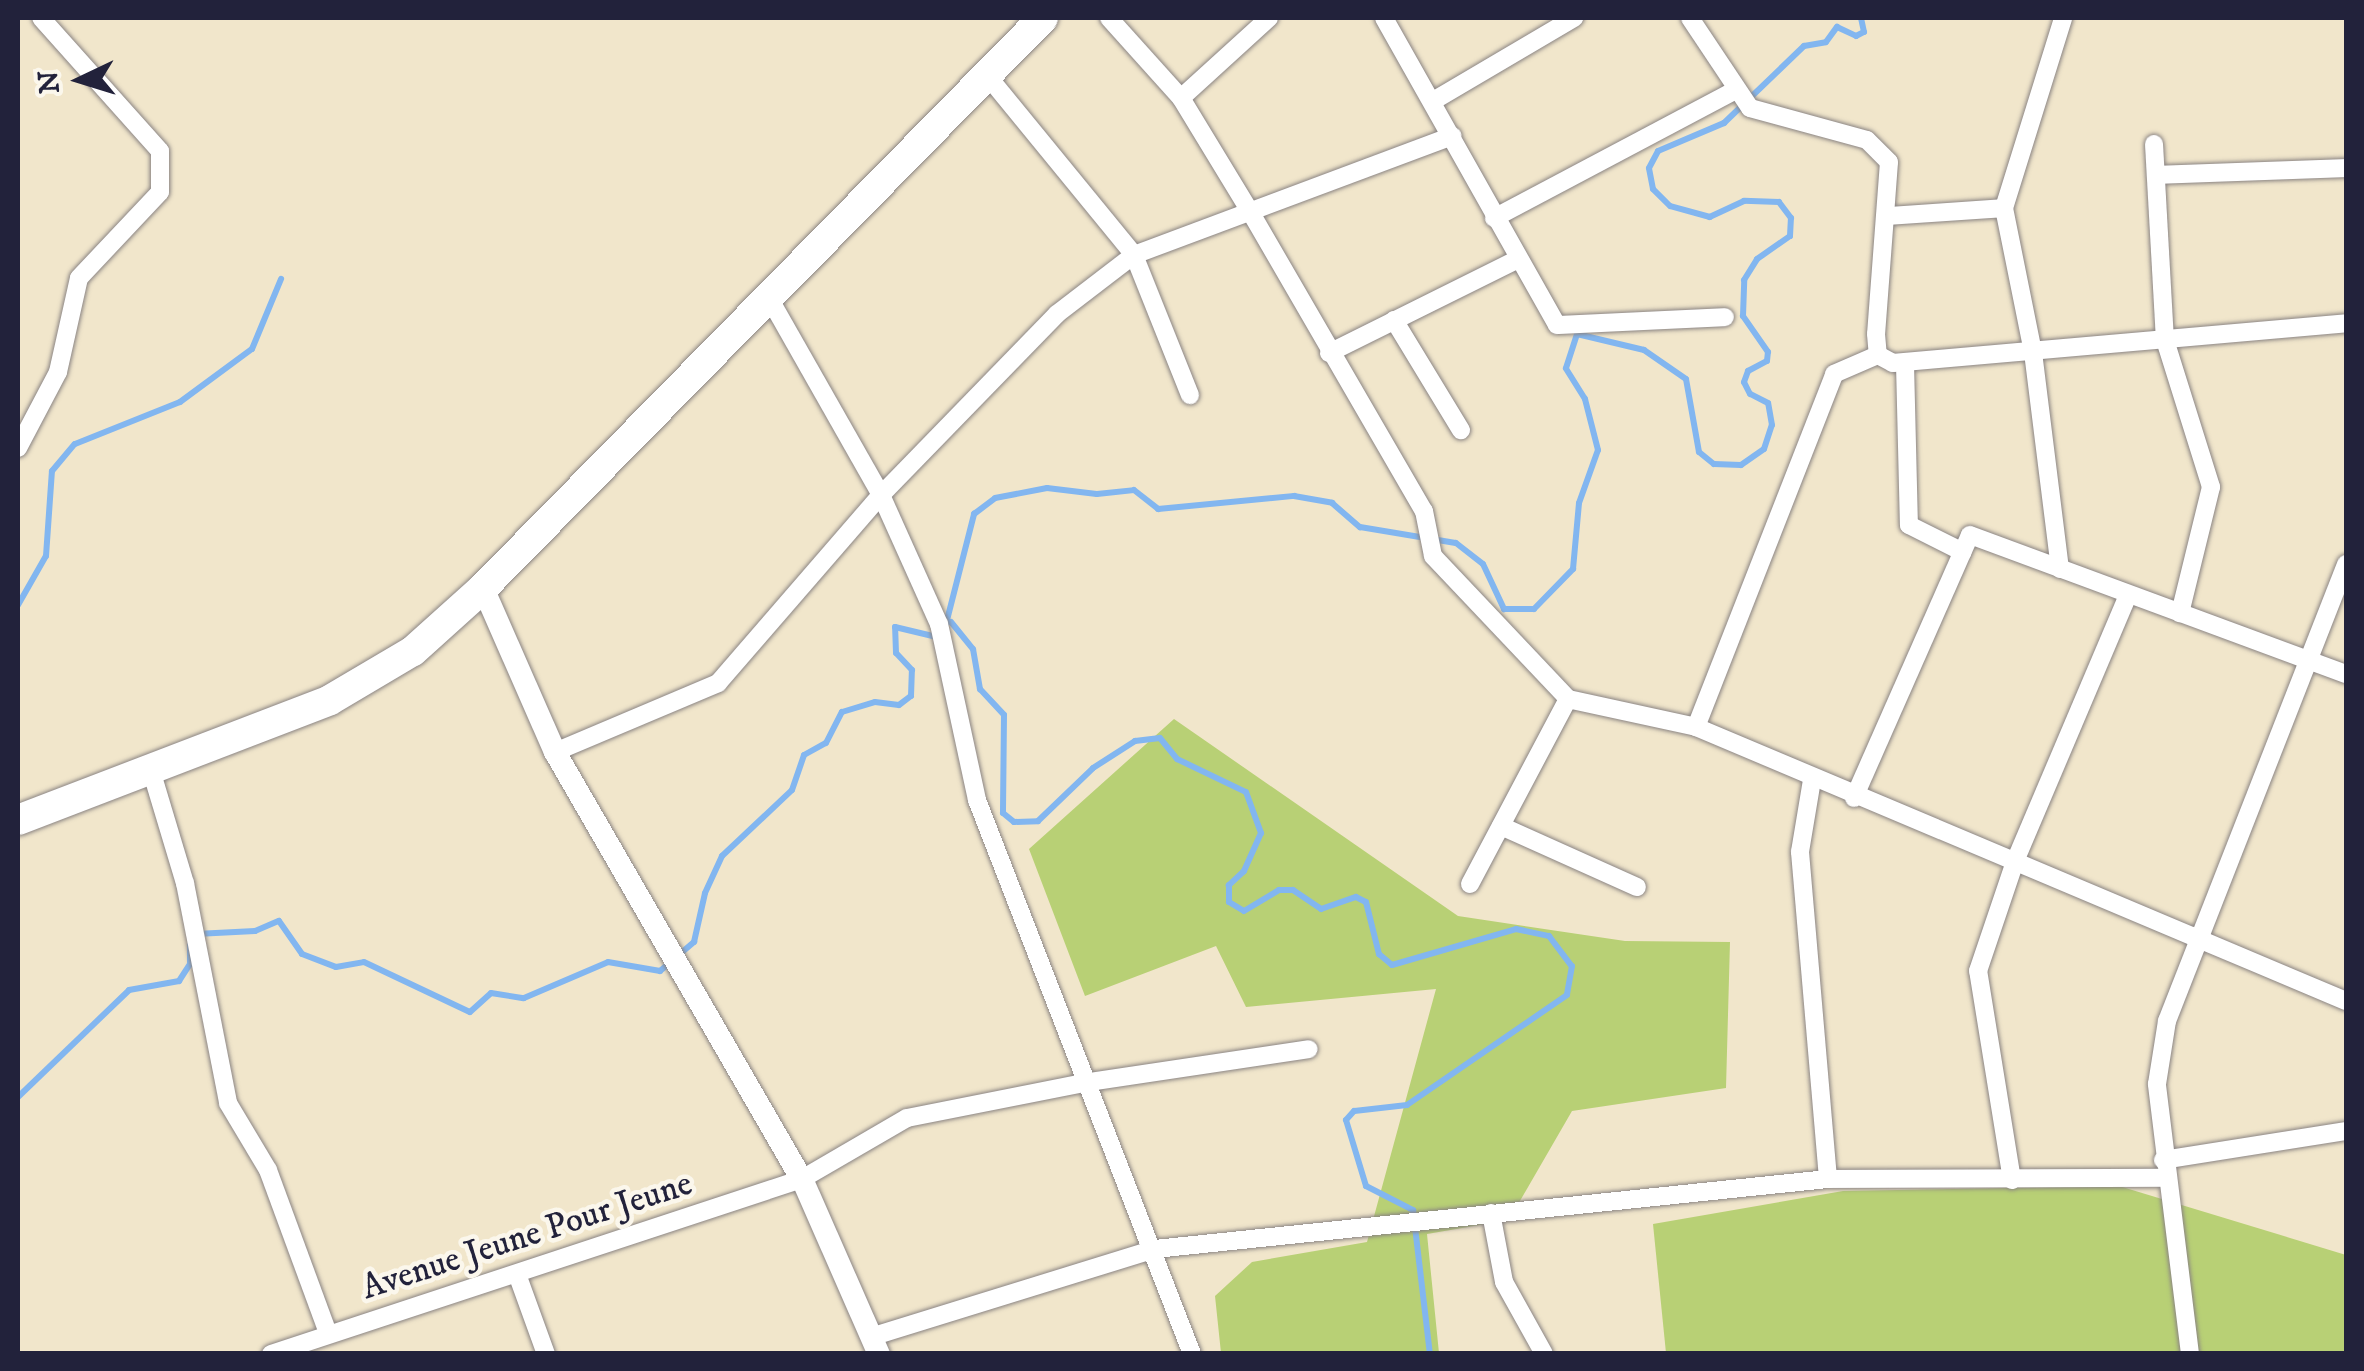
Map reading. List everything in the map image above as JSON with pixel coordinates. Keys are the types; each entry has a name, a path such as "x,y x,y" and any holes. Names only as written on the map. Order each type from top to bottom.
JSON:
{"highway":[{"path":"18,820 330,700 413,652 483,588 1043,18"}],"street":[{"path":"18,448 58,372 79,278 160,192 160,150 41,18"},
{"path":"1108,18 1180,98 1251,213 1329,353 1424,510 1434,556 1568,698 1696,727 1854,798 2016,860 2346,1001"},
{"path":"1180,98 1269,18"},
{"path":"1384,18 1557,325 1725,317"},
{"path":"1433,101 1574,18"},
{"path":"1690,18 1741,99 1867,140 1888,162 1878,355"},
{"path":"2060,569 2033,352 2004,208 2063,18"},
{"path":"986,74 1134,256 1190,395"},
{"path":"1494,218 1741,99"},
{"path":"555,752 718,683 880,495 1057,314 1134,256 1452,136"},
{"path":"2154,144 2165,340 2211,487 2180,613"},
{"path":"2156,175 2346,168"},
{"path":"1888,216 2004,208"},
{"path":"1329,353 1518,259"},
{"path":"768,296 880,495 942,633 977,800 1156,1248 1192,1354"},
{"path":"1394,320 1461,430"},
{"path":"1696,727 1834,374 1878,355 1905,364 2346,322"},
{"path":"1905,364 1909,525 1963,552"},
{"path":"1854,798 1970,536 2346,674"},
{"path":"2190,1354 2156,1084 2167,1022 2196,936 2346,564"},
{"path":"483,588 555,752 676,955 802,1179 876,1345 1156,1248 1828,1179 2012,1180 2164,1169 2346,1131"},
{"path":"2012,1180 1978,971 2016,860 2128,594"},
{"path":"1470,884 1568,698"},
{"path":"151,770 185,883 228,1103 268,1170 328,1333"},
{"path":"1812,780 1800,852 1828,1179"},
{"path":"1501,826 1637,887"},
{"name":"Avenue Jeune Pour Jeune","path":"271,1354 802,1179 907,1118 1089,1082 1310,1049"},
{"path":"1491,1214 1504,1282 1544,1354"},
{"path":"518,1274 546,1354"}],"green space":[{"path":"1174,719 1458,916 1625,941 1730,942 1726,1088 1572,1111 1509,1220 1427,1234 1439,1353 1221,1353 1215,1296 1252,1262 1367,1242 1436,989 1246,1007 1216,946 1085,996 1029,849"},
{"path":"2119,1186 2346,1255 2346,1353 1666,1353 1653,1224 1843,1191"}],"waterway":[{"path":"945,628 974,514 995,498 1047,488 1097,494 1134,490 1158,509 1294,496 1332,503 1360,527 1456,543 1483,564 1504,609 1534,609 1573,569 1579,503 1598,450 1585,399 1566,368 1577,334 1644,350 1686,379 1699,452 1714,464 1741,465 1764,449 1772,425 1768,403 1750,394 1744,382 1748,371 1767,361 1768,352 1743,316 1744,280 1757,259 1790,236 1791,218 1779,202 1744,201 1710,217 1670,206 1653,189 1649,168 1658,151 1724,123 1804,46 1826,42 1837,27 1856,36 1864,32 1861,18"},
{"path":"18,605 46,556 52,471 75,444 180,402 252,349 281,279"},
{"path":"951,622 973,649 980,689 1004,715 1003,813 1014,822 1038,821 1093,768 1135,741 1160,738 1177,759 1246,792 1261,833 1244,871 1229,885 1229,902 1244,911 1279,890 1293,890 1321,909 1356,897 1366,902 1379,954 1392,965 1516,929 1549,936 1572,966 1567,995 1407,1105 1354,1111 1346,1120 1366,1186 1413,1210 1430,1354"},
{"path":"196,934 255,931 279,921 302,954 336,967 364,962 470,1012 491,993 524,998 608,962 660,971 694,942 705,893 722,856 792,790 804,755 826,743 842,712 875,702 899,705 911,696 912,670 896,653 895,627 937,637"},
{"path":"18,1097 129,990 179,981 190,964 190,945"}]}
